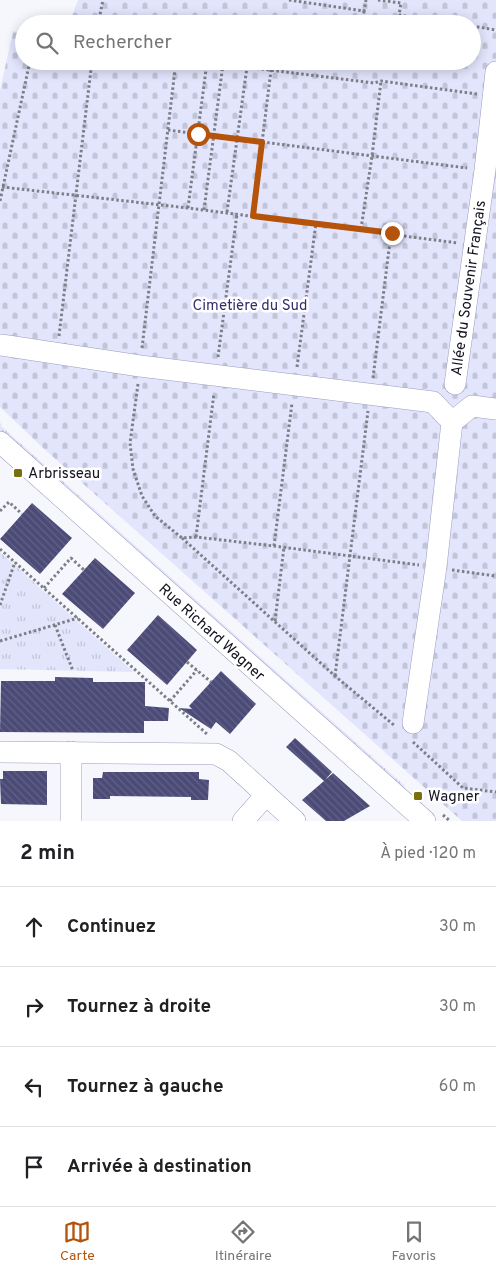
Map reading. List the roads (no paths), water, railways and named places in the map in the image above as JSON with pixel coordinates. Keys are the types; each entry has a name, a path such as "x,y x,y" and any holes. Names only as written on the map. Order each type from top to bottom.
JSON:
{"street":[{"name":"Allée du Souvenir Français","path":"455,384 485,170 496,72"},
{"path":"1,345 140,366 433,402 452,422"},
{"path":"433,402 455,384 472,406 496,409"},
{"path":"411,731 436,567 452,422 472,406"},
{"name":"Rue Richard Wagner","path":"0,442 425,821"},
{"path":"0,752 216,754 229,760 295,821"},
{"path":"71,752 71,821"},
{"path":"243,821 266,795"}],"place":[{"name":"Arbrisseau","path":"18,473"},
{"name":"Wagner","path":"418,796"}],"park label":[{"name":"Cimetière du Sud","path":"250,305"}]}
